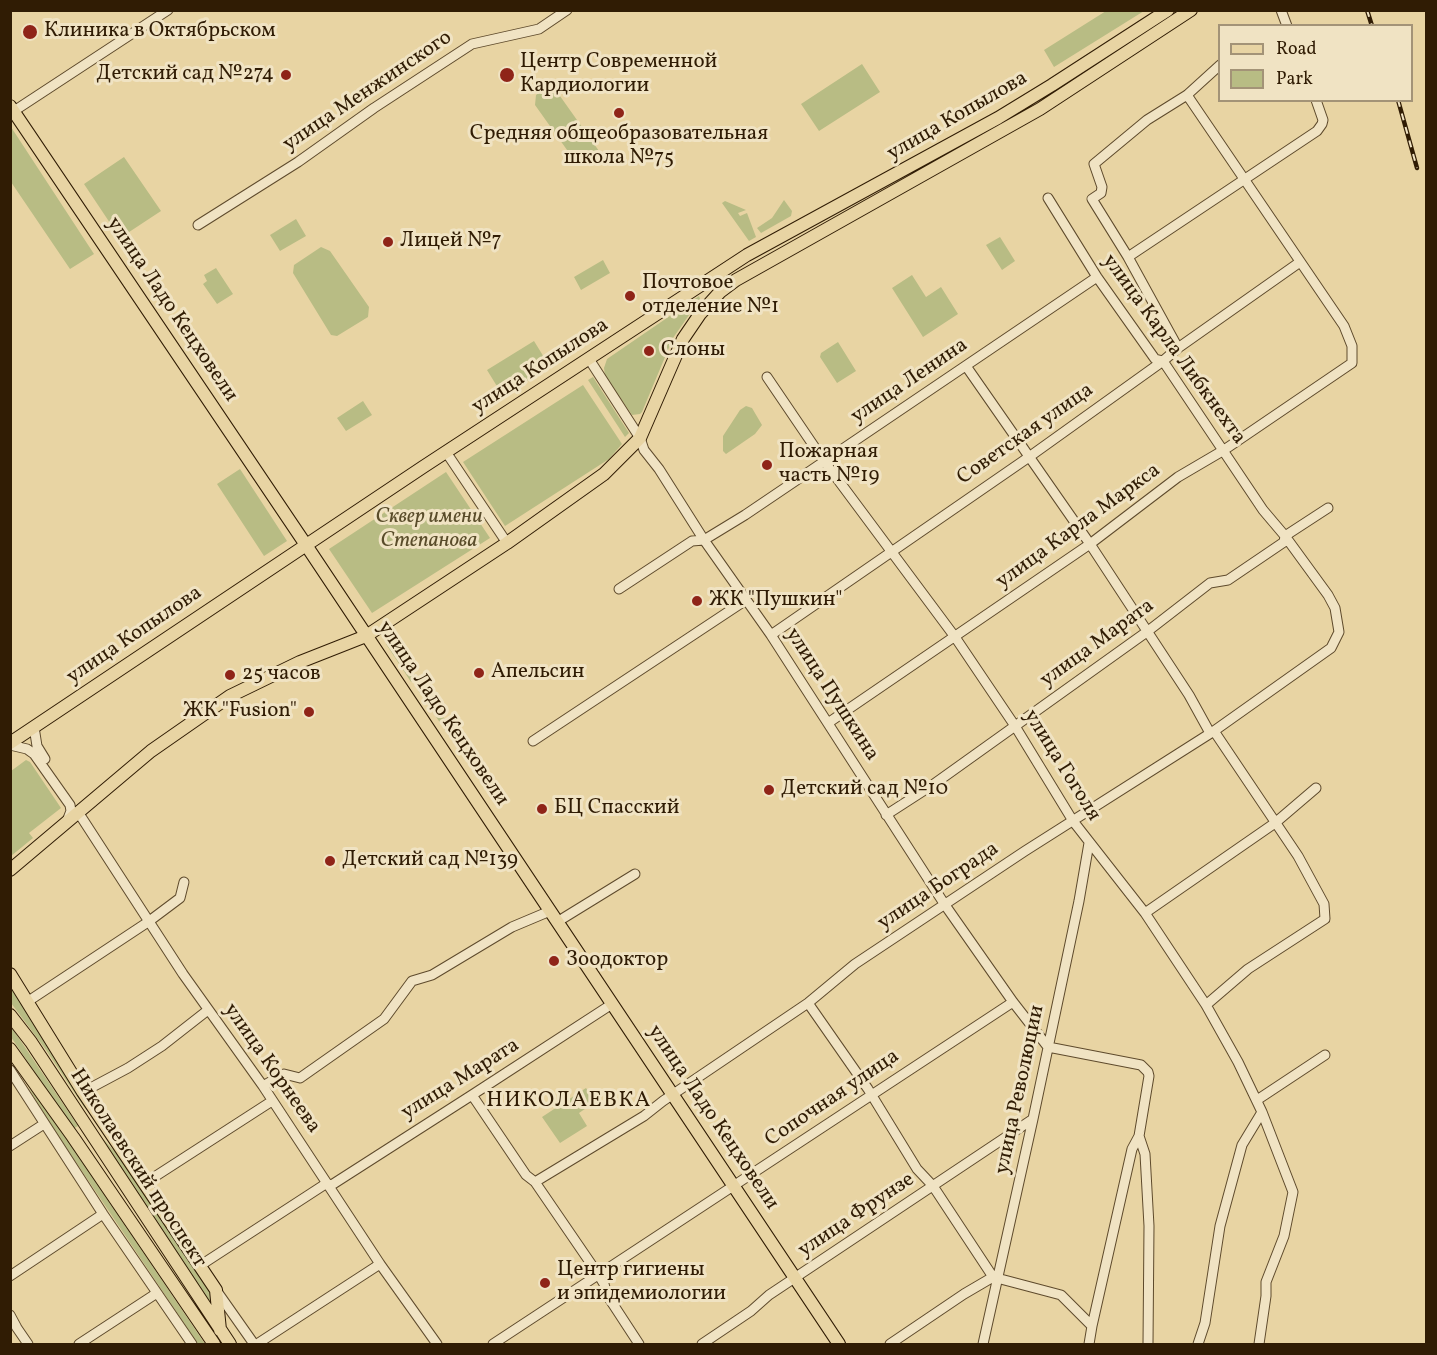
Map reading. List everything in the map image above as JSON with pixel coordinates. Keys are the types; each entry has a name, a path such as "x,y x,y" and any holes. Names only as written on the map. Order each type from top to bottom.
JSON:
{"main road":[{"name":"улица Копылова","path":"10,744 446,452 747,255 998,118 1168,10"},
{"name":"улица Копылова","path":"640,438 683,339 700,314 720,292 736,280 825,229 1040,110 1191,10"},
{"name":"улица Ладо Кецховели","path":"12,109 839,1344"},
{"path":"10,880 82,808 151,752 230,696 300,662 366,636 507,543 604,474 640,438"},
{"path":"10,870 51,837"},
{"name":"Николаевский проспект","path":"10,974 83,1092 216,1290"},
{"name":"Николаевский проспект","path":"10,1015 63,1090 230,1344"},
{"name":"Николаевский проспект","path":"10,1049 214,1344"},
{"path":"63,1090 121,1150"},
{"path":"216,1290 220,1330"}],"street":[{"path":"12,109 168,10"},
{"name":"улица Менжинского","path":"198,225 297,162 472,44 539,29 567,10"},
{"path":"1218,67 1187,94 1300,262"},
{"name":"улица Карла Либкнехта","path":"1178,348 1128,257 1092,198 1101,193 1102,187 1094,164 1148,120 1187,94"},
{"path":"1128,257 1317,131 1323,120 1317,102"},
{"name":"улица Карла Либкнехта","path":"1048,198 1097,277 1155,359 1163,361 1263,510 1285,536 1335,608"},
{"name":"Советская улица","path":"771,635 1029,457 1300,262"},
{"name":"улица Карла Маркса","path":"828,723 1090,544 1178,477 1224,450 1352,363 1352,346 1344,326 1300,262"},
{"name":"улица Ленина","path":"619,589 692,541 704,540 753,509 1097,277"},
{"name":"улица Пушкина","path":"589,359 640,438 644,450 771,635 945,905 1013,1002 1048,1047"},
{"path":"966,366 1090,544 1212,732 1298,856 1324,904 1325,919 1323,922 1248,969 1206,1005"},
{"name":"улица Гоголя","path":"767,377 824,461 955,637 1015,726 1073,821 1144,914 1206,1005 1257,1100 1293,1192 1284,1236 1266,1282 1258,1344"},
{"path":"446,452 507,543"},
{"name":"улица Марата","path":"886,815 1148,631 1210,583 1228,580 1284,542 1285,536 1328,507"},
{"path":"533,741 746,600"},
{"name":"улица Бограда","path":"535,1182 616,1134 808,1003 855,964 1212,732 1331,648 1339,632 1335,608"},
{"name":"улица Корнеева","path":"34,727 39,751 82,808 148,922 263,1086 380,1264 437,1344"},
{"path":"10,744 27,749 34,754 70,805 71,811 66,823"},
{"path":"1144,914 1275,823 1316,788"},
{"name":"улица Революции","path":"982,1344 1080,901 1089,843"},
{"path":"263,1086 284,1074 300,1078 384,1019 412,981 432,975 512,927 554,916 635,874"},
{"path":"27,1002 148,922 180,898 184,882"},
{"name":"Сопочная улица","path":"493,1344 1013,1002"},
{"path":"808,1003 917,1169 933,1186 995,1277 1061,1295 1092,1326"},
{"name":"улица Марата","path":"201,1265 612,1004"},
{"path":"83,1092 162,1046 208,1010"},
{"path":"1048,1047 1141,1065 1149,1076 1139,1136 1132,1149 1089,1344"},
{"path":"1257,1100 1324,1055"},
{"path":"10,1070 103,1214 192,1344"},
{"path":"472,1095 526,1175 535,1182 598,1274 607,1295 639,1344"},
{"path":"145,1183 272,1101"},
{"path":"1198,1344 1205,1323 1220,1226 1242,1145 1263,1112"},
{"name":"улица Фрунзе","path":"702,1344 1033,1119"},
{"path":"10,1146 44,1124"},
{"path":"1139,1136 1145,1154 1149,1226 1148,1344"},
{"path":"10,1276 103,1214"},
{"path":"216,1290 255,1344 380,1264"},
{"path":"890,1344 964,1294 995,1277"},
{"path":"79,1344 157,1293"},
{"path":"10,1315 28,1344"}],"green space":[{"path":"1106,11 1144,11 1054,67 1044,50"},
{"path":"862,64 880,92 819,131 801,104"},
{"path":"545,88 555,89 599,151 598,158 586,166 577,164 535,105 536,95"},
{"path":"11,127 94,254 70,269 11,182"},
{"path":"124,157 161,211 120,238 84,184"},
{"path":"784,200 792,211 791,216 761,233 757,228 772,218"},
{"path":"725,201 746,210 738,213 740,216 747,213 756,237 749,241 722,203"},
{"path":"296,219 306,236 280,251 270,235"},
{"path":"1000,237 1015,261 1002,270 986,245"},
{"path":"321,247 330,251 369,307 368,317 337,336 331,335 293,273 294,265"},
{"path":"603,260 610,273 581,290 574,277"},
{"path":"216,268 233,294 217,304 203,284 207,281 204,275"},
{"path":"912,275 926,297 941,287 958,314 923,337 892,288"},
{"path":"699,296 700,299 673,338 642,412 632,415 605,376 604,368 607,359"},
{"path":"534,341 550,367 503,396 487,370"},
{"path":"838,342 856,371 837,383 820,357 821,353"},
{"path":"593,377 629,433 625,437 588,380"},
{"path":"583,385 622,444 609,459 505,526 463,462"},
{"path":"363,401 372,415 346,431 337,418"},
{"path":"746,406 752,408 762,425 755,434 726,454 723,451 723,436 740,410"},
{"path":"240,469 287,541 264,556 217,484"},
{"name":"Сквер имени Степанова","path":"446,472 490,538 372,613 329,549"},
{"path":"391,640 417,678 411,682 386,644"},
{"path":"422,685 473,761 471,768 417,689"},
{"path":"26,760 30,762 61,808 29,833 33,838 11,856 11,771"},
{"path":"10,983 94,1117 84,1107 11,1003"},
{"path":"10,1025 78,1126 73,1129 11,1037"},
{"path":"28,1087 45,1107 205,1344 198,1344 47,1119"},
{"path":"586,1088 595,1102 579,1113 587,1126 560,1143 542,1117"},
{"path":"93,1128 119,1156 209,1289 214,1302 213,1312"}],"railway":[{"path":"1367,10 1371,24"},
{"path":"1399,102 1417,168"}],"place":[{"name":"Клиника в Октябрьском","path":"30,32"},
{"name":"Детский сад №274","path":"286,75"},
{"name":"Центр Современной Кардиологии","path":"507,75"},
{"name":"Средняя общеобразовательная школа №75","path":"619,113"},
{"name":"Лицей №7","path":"388,242"},
{"name":"Почтовое отделение №1","path":"630,296"},
{"name":"Слоны","path":"649,351"},
{"name":"Пожарная часть №19","path":"767,465"},
{"name":"ЖК \"Пушкин\"","path":"697,601"},
{"name":"Апельсин","path":"479,673"},
{"name":"25 часов","path":"230,675"},
{"name":"ЖК \"Fusion\"","path":"309,712"},
{"name":"Детский сад №10","path":"769,790"},
{"name":"БЦ Спасский","path":"542,809"},
{"name":"Детский сад №139","path":"330,861"},
{"name":"Зоодоктор","path":"554,961"},
{"name":"Центр гигиены и эпидемиологии","path":"545,1283"}],"district":[{"name":"НИКОЛАЕВКА","path":"569,1102"}]}
